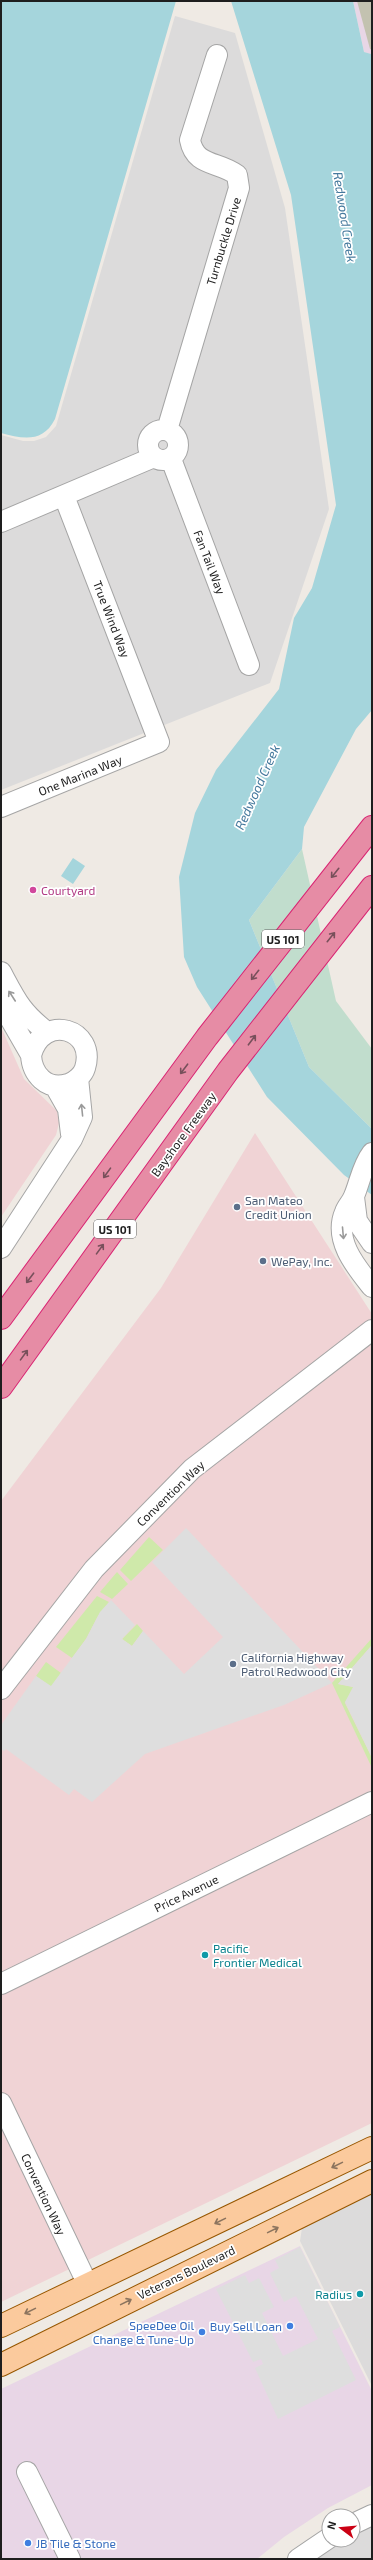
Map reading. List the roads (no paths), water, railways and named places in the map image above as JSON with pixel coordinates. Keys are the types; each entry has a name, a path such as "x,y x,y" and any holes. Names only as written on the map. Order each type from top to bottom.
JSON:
{"highway":[{"name":"US 101","path":"1,1318 207,1037 366,835"},
{"name":"Bayshore Freeway","path":"1,1387 228,1071 372,887"}],"main road":[{"path":"1,2326 372,2148"},
{"path":"304,2215 320,2199 372,2168"},
{"name":"Veterans Boulevard","path":"1,2365 372,2181"},
{"path":"61,2334 75,2313 88,2285"}],"street":[{"name":"Turnbuckle Drive","path":"162,458 178,449 177,437 167,430 239,188 237,175 227,167 202,160 192,152 190,140 217,55"},
{"path":"1,522 162,458"},
{"name":"Fan Tail Way","path":"162,458 249,665"},
{"name":"True Wind Way","path":"64,496 159,742"},
{"name":"One Marina Way","path":"1,807 159,742"},
{"path":"1,972 9,992 27,1017 47,1032"},
{"path":"1,1003 31,1055 35,1072 47,1083 55,1086 68,1084 78,1078 87,1061 86,1051 82,1042 66,1030 56,1029 47,1032 39,1038 31,1055"},
{"path":"1,1248 72,1139 82,1116 78,1078"},
{"path":"55,1086 68,1109 72,1139"},
{"path":"372,1153 367,1160 356,1192 344,1212 342,1236 354,1264 372,1287"},
{"path":"356,1192 358,1221 372,1243"},
{"name":"Convention Way","path":"1,1689 94,1569 192,1470 372,1330"},
{"name":"Price Avenue","path":"1,1984 372,1802"},
{"name":"Convention Way","path":"1,2103 88,2285"},
{"path":"27,2472 70,2559"},
{"path":"361,2520 372,2514"},
{"path":"298,2559 321,2543"}],"water":[{"path":"1,1 176,1 55,419 45,432 38,436 25,438 1,433"},
{"name":"Redwood Creek","path":"231,1 353,1 364,52 371,54 372,58 372,710 356,729 304,827 302,849 249,920 309,1067 372,1129 372,1195 344,1175 267,1097 197,987 184,957 179,877 195,813 216,770 279,689 294,618 312,588 336,505 291,195"},
{"path":"73,858 85,866 73,884 61,876"}],"place":[{"name":"Courtyard","path":"33,890"},
{"name":"San Mateo Credit Union","path":"237,1207"},
{"name":"WePay, Inc.","path":"263,1261"},
{"name":"California Highway Patrol Redwood City","path":"233,1664"},
{"name":"Pacific Frontier Medical","path":"205,1955"},
{"name":"Radius","path":"360,2294"},
{"name":"Buy Sell Loan","path":"290,2326"},
{"name":"SpeeDee Oil Change & Tune-Up","path":"202,2332"},
{"name":"JB Tile & Stone","path":"28,2543"}]}
